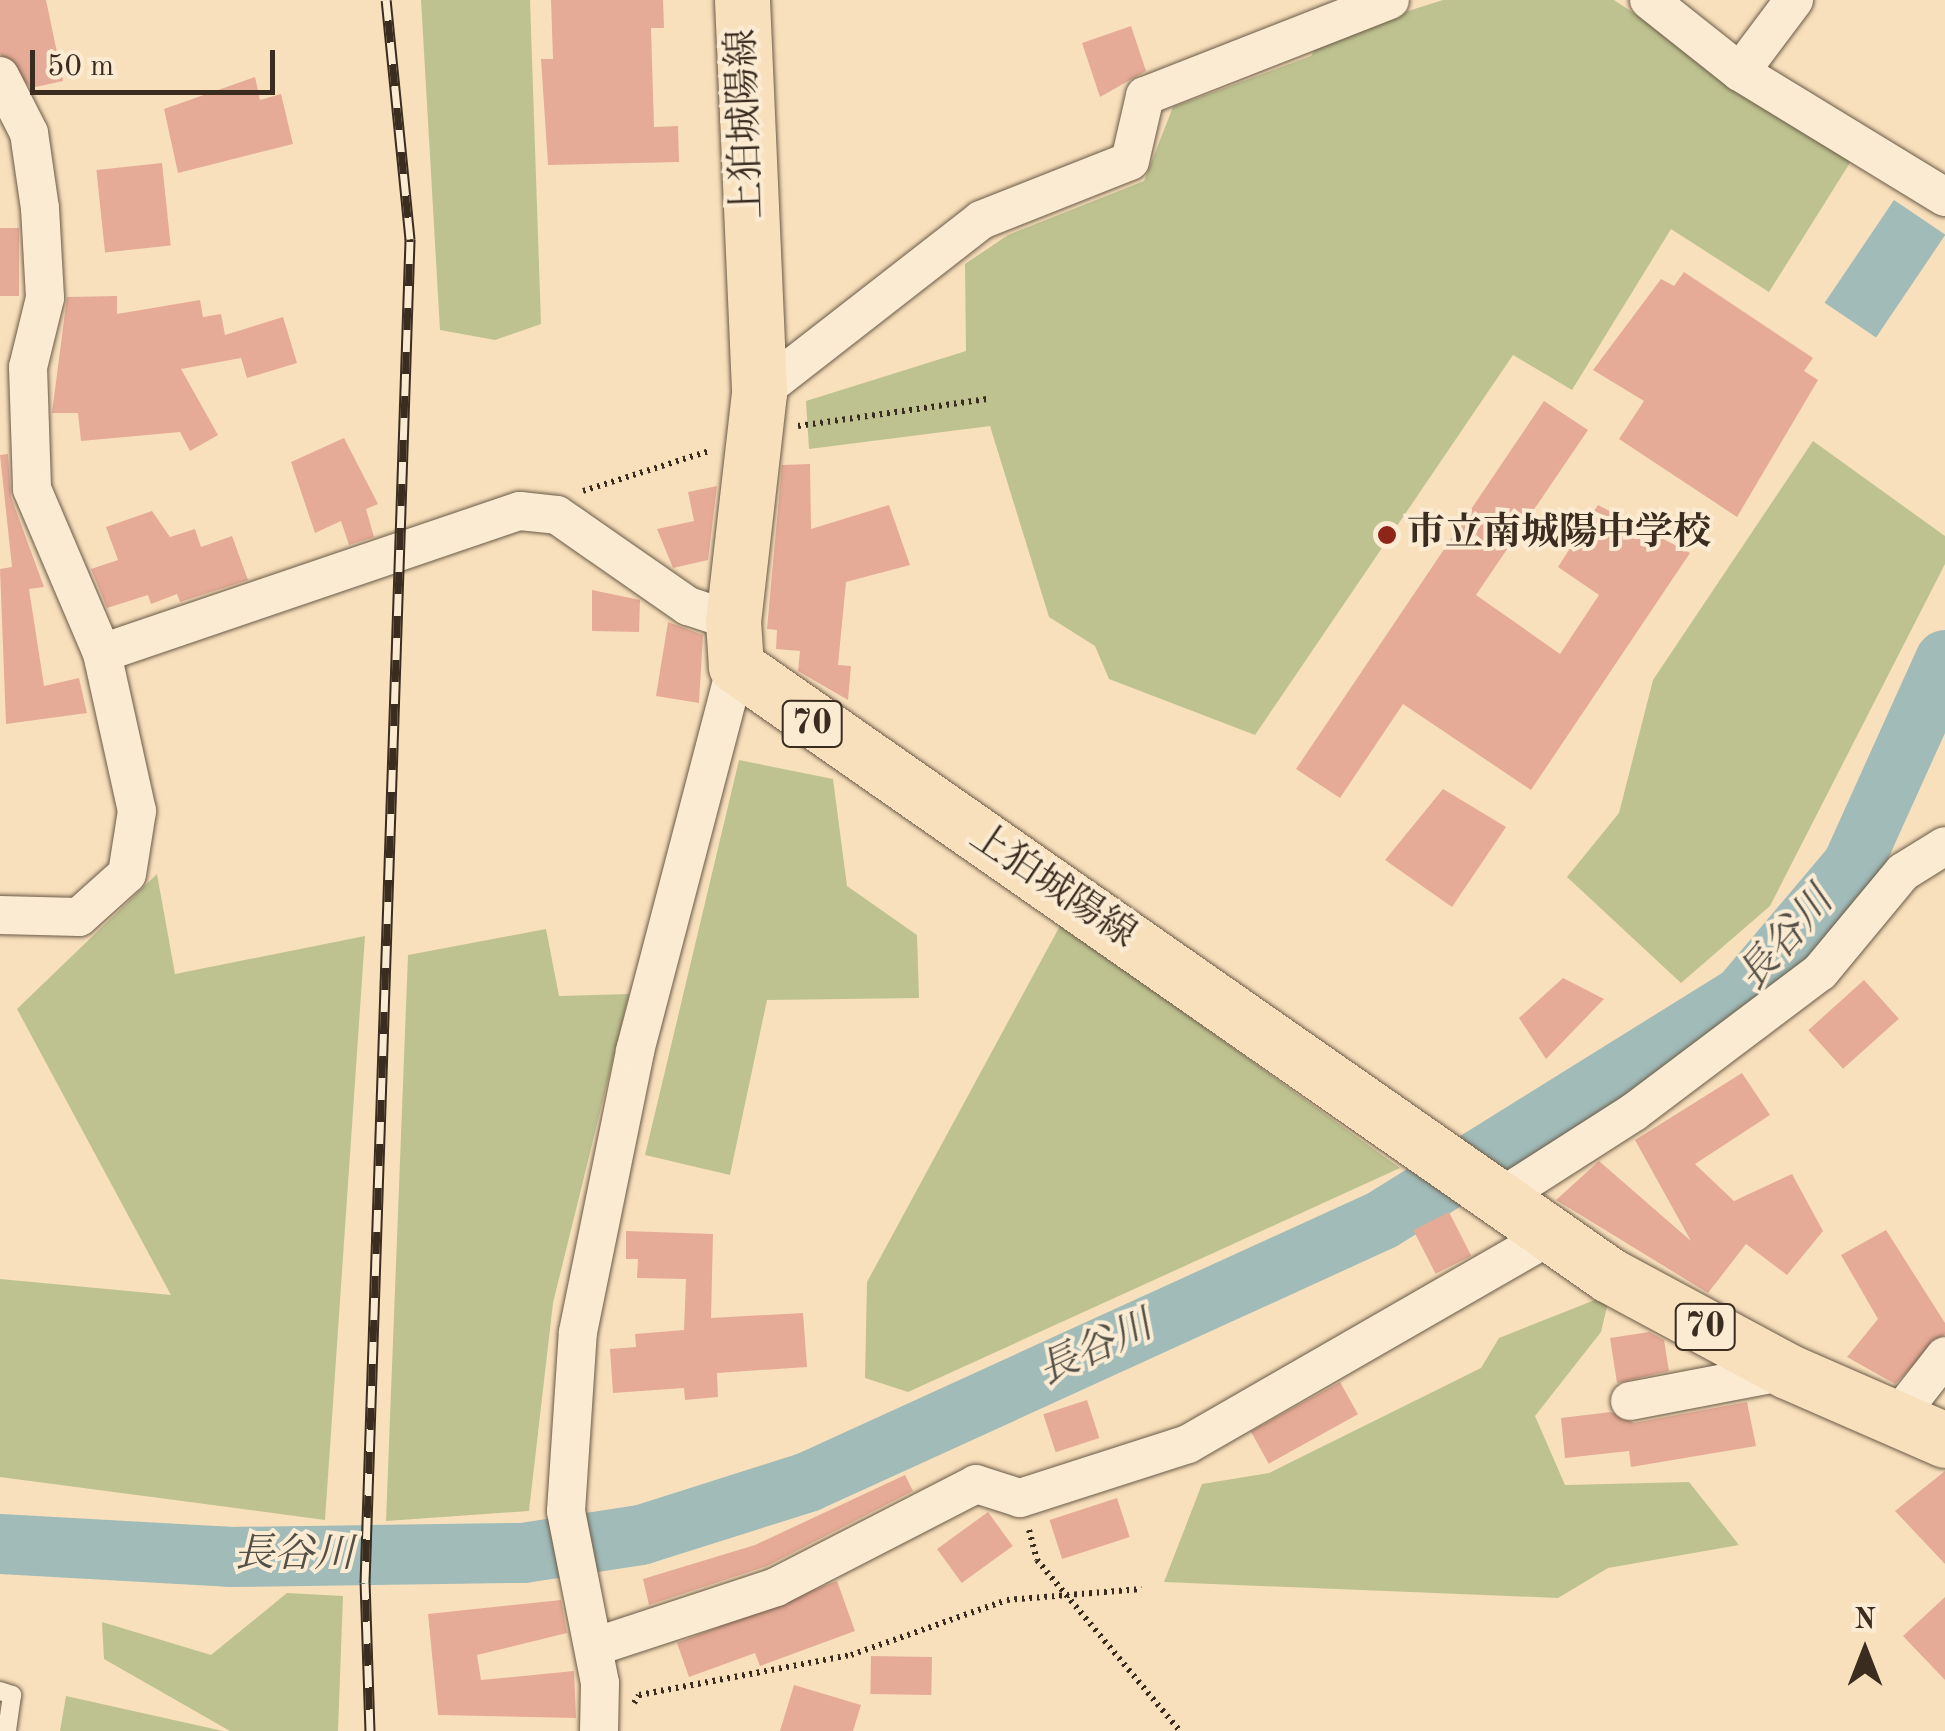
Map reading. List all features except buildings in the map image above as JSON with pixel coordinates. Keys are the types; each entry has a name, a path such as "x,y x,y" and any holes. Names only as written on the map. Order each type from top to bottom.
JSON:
{"main road":[{"name":"上狛城陽線","path":"742,0 757,415 734,643 1424,1149 1552,1236 1786,1371 1945,1440"}],"street":[{"path":"757,415 981,220 1130,161 1145,96 1390,0"},
{"path":"1649,0 1740,72 1945,196"},
{"path":"1740,72 1794,0"},
{"path":"0,76 28,133 40,208 45,298 28,367 32,489 102,653 137,811 127,874 79,916 0,915"},
{"path":"102,653 520,511 557,515 688,606 734,643 635,1051 578,1332 566,1511 583,1572 594,1647 612,1725"},
{"path":"1488,1193 1634,1112 1820,972 1904,872 1945,846"},
{"path":"594,1647 776,1587 976,1484 1020,1498 1188,1444 1552,1236"},
{"path":"1895,1420 1945,1356"},
{"path":"1630,1400 1786,1371"}],"lane":[{"path":"0,1691 12,1695 7,1731"}],"path":[{"path":"520,511 757,415 987,400"},
{"path":"1020,1498 1037,1560 1180,1731"},
{"path":"612,1725 638,1695 851,1655 1007,1600 1068,1600 1142,1588"}],"green space":[{"path":"421,0 530,0 541,324 495,340 440,330"},
{"path":"1443,0 1614,0 1853,158 1769,292 1671,229 1572,390 1513,355 1255,735 1109,679 1095,646 1049,617 990,426 809,449 806,401 966,351 965,264 1008,235 1144,181 1173,107 1311,56 1322,38"},
{"path":"1813,441 1945,536 1945,564 1770,906 1681,983 1567,877 1619,813 1653,680"},
{"path":"739,760 833,779 847,886 917,935 919,998 767,1000 730,1175 645,1155"},
{"path":"157,874 175,974 365,936 325,1520 0,1477 0,1279 171,1295 17,1009"},
{"path":"1061,924 1400,1168 908,1392 865,1378 867,1282"},
{"path":"546,929 559,996 629,994 553,1303 529,1511 386,1521 408,955"},
{"path":"1610,1294 1601,1332 1535,1416 1565,1485 1689,1482 1739,1545 1608,1568 1558,1598 1164,1582 1202,1484 1269,1473 1481,1368 1499,1338"},
{"path":"287,1593 343,1596 338,1731 230,1731 104,1659 102,1622 211,1655"},
{"path":"66,1696 223,1731 60,1731"}],"water":[{"path":"1894,200 1945,235 1876,337 1825,303"}],"waterway":[{"name":"長谷川","path":"0,1544 229,1557 523,1553 641,1535 808,1482 1382,1220 1742,996 1852,866 1945,660"}],"railway":[{"path":"370,1731 365,1583 410,239 386,0"}],"place":[{"name":"市立南城陽中学校","path":"1387,535"}]}
